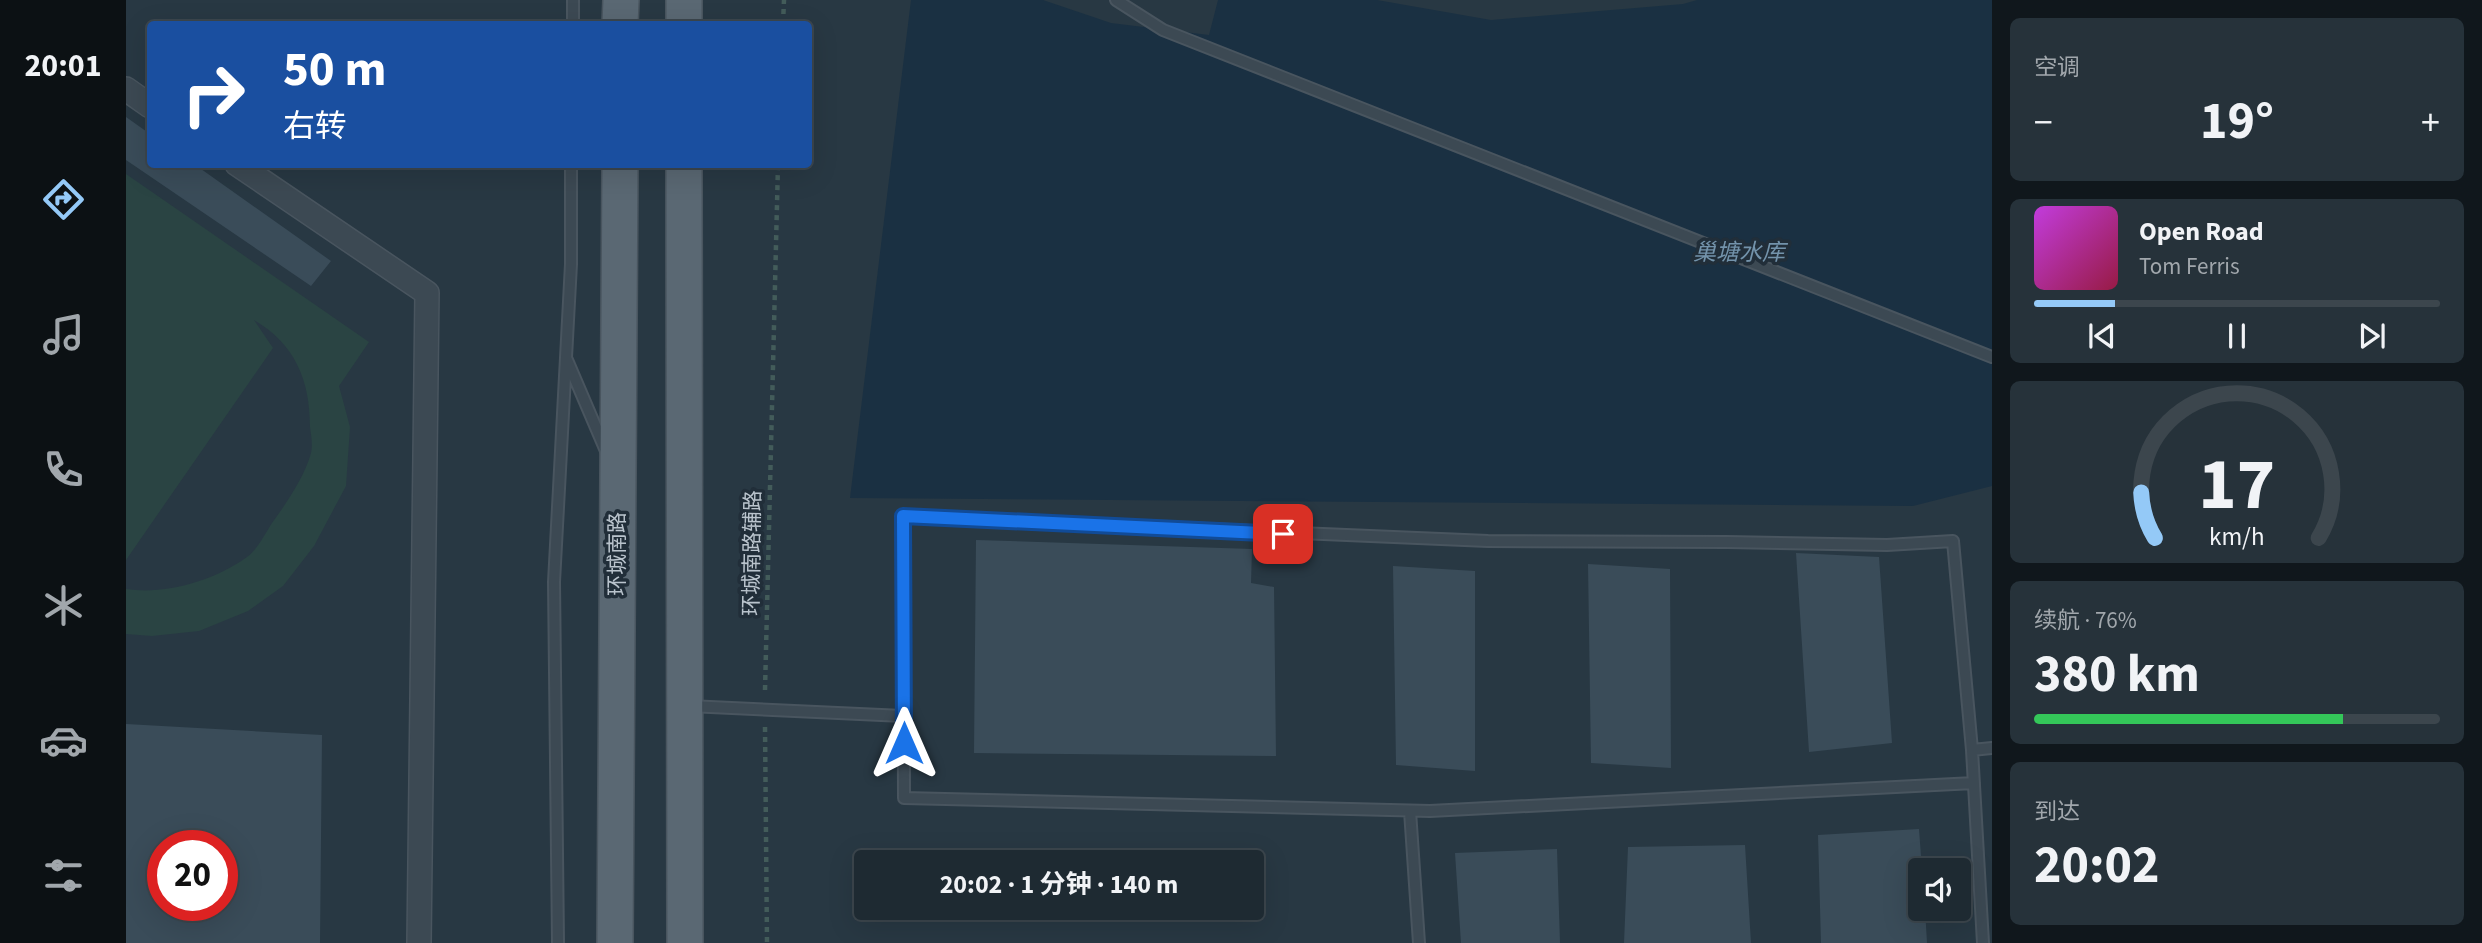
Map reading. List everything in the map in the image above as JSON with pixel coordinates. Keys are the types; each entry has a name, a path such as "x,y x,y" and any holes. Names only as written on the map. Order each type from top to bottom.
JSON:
{"main road":[{"path":"621,0 621,21"},
{"path":"684,0 684,21"},
{"name":"环城南路","path":"615,943 620,168"},
{"path":"684,168 685,943"}],"street":[{"path":"126,89 147,104"},
{"path":"243,168 427,293 419,943"}],"lane":[{"path":"573,0 573,21"},
{"path":"1116,0 1163,30 1992,357"},
{"path":"558,943 554,582 570,264 571,168"},
{"path":"566,357 618,478"},
{"path":"1974,783 1410,811 904,798 903,516 1488,541 1887,545 1953,541 1972,750 1974,783 1983,943"},
{"path":"685,705 904,716"},
{"path":"1972,750 1992,748"},
{"path":"1410,811 1419,943"}],"path":[{"path":"783,0 783,21"},
{"name":"环城南路辅路","path":"767,943 764,709 778,168"}],"green space":[{"path":"126,174 369,342 339,386 350,427 346,486 314,546 283,586 248,611 199,631 152,636 126,634 126,589 157,590 189,584 234,566 254,550 294,490 308,462 312,443 307,394 290,352 280,340 254,320 273,348 126,560"}],"water":[{"name":"巢塘水库","path":"911,0 1043,0 1111,23 1209,35 1218,0 1377,0 1491,20 1683,4 1697,0 1992,0 1992,486 1913,506 850,498"}],"building":[{"path":"126,117 147,132 147,168 200,168 331,261 311,286 126,160"},
{"path":"976,540 1252,549 1251,583 1274,587 1276,756 974,753"},
{"path":"1796,553 1879,557 1892,743 1809,752"},
{"path":"1588,564 1670,569 1671,768 1591,763"},
{"path":"1393,566 1475,571 1475,771 1396,765"},
{"path":"126,724 322,735 320,943 126,943"},
{"path":"1919,829 1921,858 1908,858 1908,921 1926,921 1927,943 1821,943 1818,835"},
{"path":"1745,845 1751,943 1624,943 1628,847"},
{"path":"1557,849 1560,943 1461,943 1455,853"}],"route":[{"path":"904,743 903,516 1283,534"}]}
